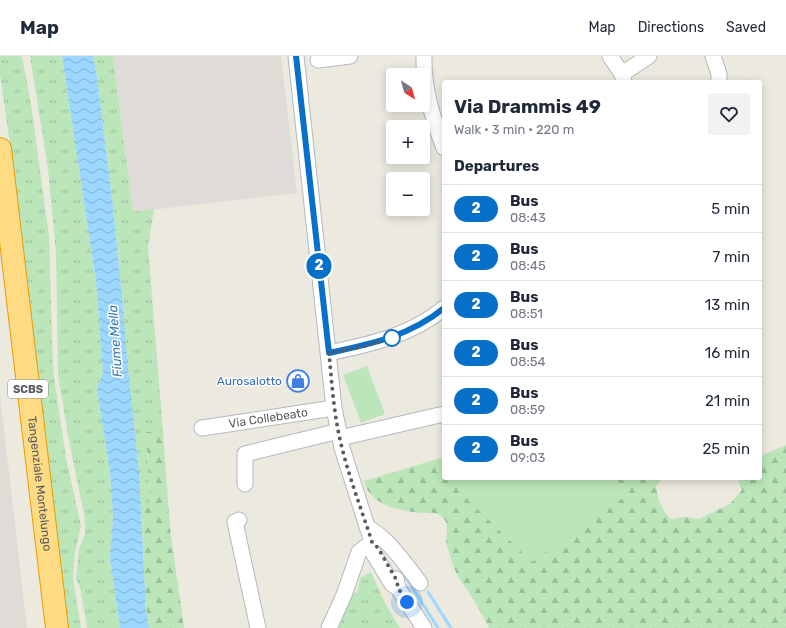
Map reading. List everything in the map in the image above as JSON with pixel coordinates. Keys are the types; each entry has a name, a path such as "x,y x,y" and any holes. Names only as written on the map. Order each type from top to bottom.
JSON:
{"highway":[{"name":"Tangenziale Montelungo","path":"0,149 57,628"},
{"name":"Tangenziale Montelungo","path":"0,264 44,628"}],"street":[{"path":"296,56 334,408 339,434 372,542 378,548 397,581 398,588 424,628"},
{"path":"318,60 350,56"},
{"path":"424,56 427,92 437,131 442,143"},
{"path":"610,56 623,78 649,56"},
{"path":"713,56 719,74 719,80"},
{"path":"329,353 366,346 387,340 432,318 442,310"},
{"name":"Via Collebeato","path":"202,428 334,408"},
{"path":"245,484 245,454 442,414"},
{"path":"239,520 235,522 258,628"},
{"path":"367,527 373,530 383,540 420,583"},
{"path":"329,628 344,595 359,552 372,542"}],"shaded area":[{"path":"113,56 281,56 297,193 133,212"},
{"path":"0,395 9,472 27,628 0,628"}],"green space":[{"path":"0,56 22,56 31,104 49,236 53,370 66,458 81,526 75,552 73,579 81,628 65,628 16,211 10,144 0,75"},
{"path":"30,56 62,56 96,281 103,373 97,389 110,472 113,516 110,558 120,628 87,628 80,587 76,579 79,549 85,534 85,519 69,441 58,375 56,253 48,169"},
{"path":"93,56 113,56 133,212 154,209 148,247 163,431 146,433 151,511 140,503 139,472 126,359 123,307 113,206"},
{"path":"367,366 385,414 361,423 343,375"},
{"path":"163,431 170,529 184,628 149,628 147,613 140,503 151,510 146,432"},
{"path":"786,445 786,628 489,628 454,567 446,542 447,526 444,518 436,513 405,511 387,506 379,502 373,496 367,489 364,481 442,458 442,480 463,480 468,500 625,496 617,480 661,480 656,486 660,504 668,516 671,519 685,517 699,519 730,504 742,490 738,480 762,480 762,455"},
{"path":"463,480 617,480 626,496 532,562 468,500"},
{"path":"371,572 385,603 400,628 337,628 351,592 357,593 360,578"}],"water":[{"name":"Fiume Mella","path":"62,56 93,56 97,77 113,206 139,472 146,611 149,628 120,628 110,558 113,516 110,472 97,389 103,373 96,281"}],"waterway":[{"path":"405,576 438,628"},
{"path":"428,592 451,628"}],"bus line":[{"name":"2","path":"296,56 329,353 366,346 387,340 432,318 442,310"}],"place":[{"name":"Aurosalotto","path":"298,381"}],"route":[{"path":"392,338 366,346 329,353 334,408 342,448 362,512 372,542 378,548 388,565 397,581 398,588 407,602"}]}
